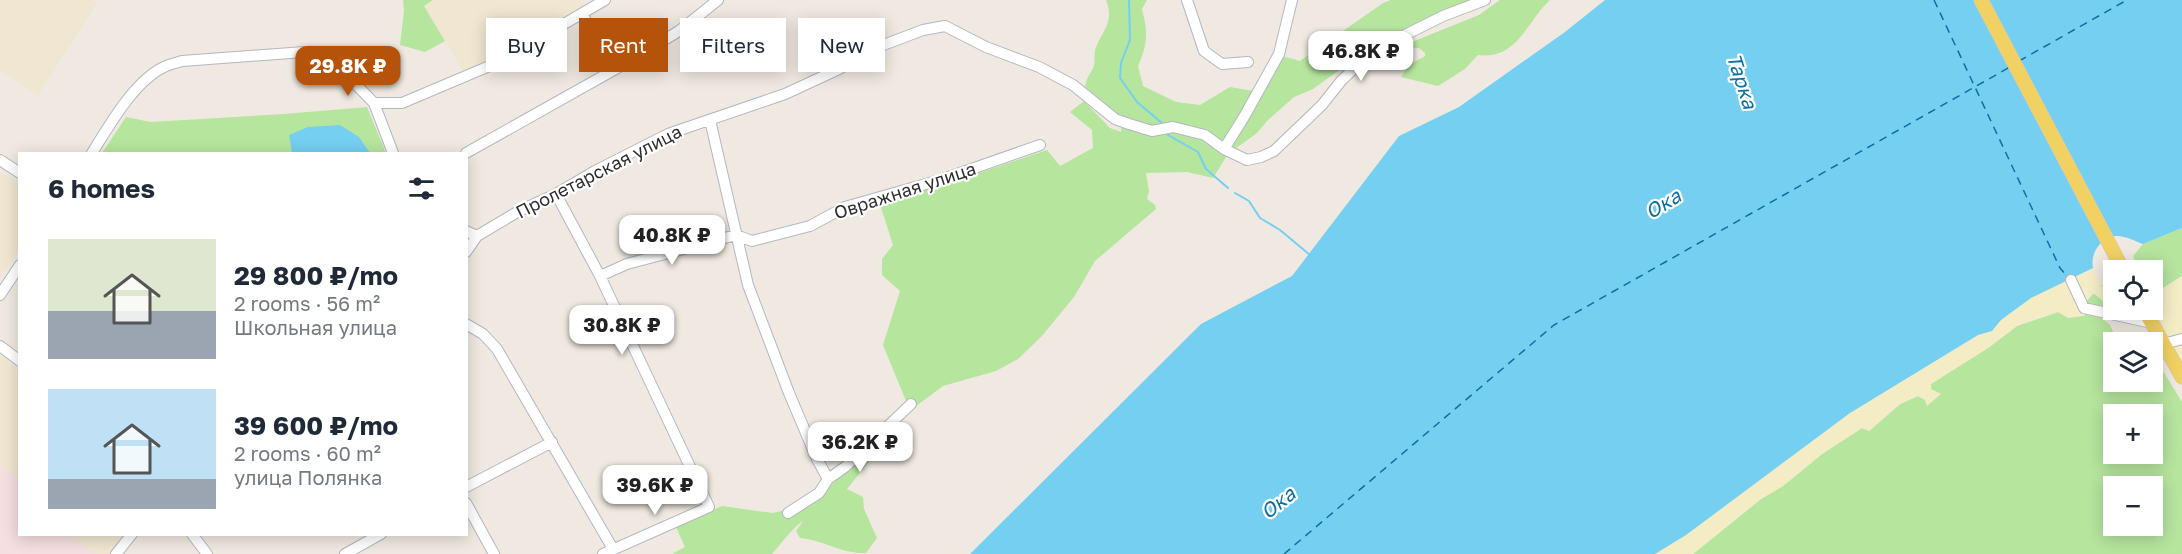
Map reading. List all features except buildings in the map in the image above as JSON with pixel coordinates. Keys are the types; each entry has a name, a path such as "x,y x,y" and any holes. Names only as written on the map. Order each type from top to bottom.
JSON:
{"main road":[{"path":"1980,0 2117,260"},
{"path":"2150,320 2157,332"},
{"path":"2163,344 2182,376"}],"street":[{"path":"374,103 402,103 499,62 580,14 588,4 605,0"},
{"path":"668,38 718,0"},
{"path":"1187,0 1204,51 1222,63 1248,62"},
{"path":"1224,149 1279,54 1292,0"},
{"name":"Пролетарская улица","path":"477,236 519,211 556,194 595,171 668,134 786,94 839,69 878,47 923,30 945,26 986,47 1039,67 1073,85 1115,119 1152,131 1173,127 1205,135 1224,149 1247,160 1261,157 1274,150 1322,105 1341,81 1371,52 1443,16 1485,0"},
{"path":"580,14 583,18"},
{"path":"93,152 123,104 164,67 182,61 304,52 331,59 374,103 393,152"},
{"path":"468,152 610,72"},
{"path":"710,120 748,285 814,451 828,479"},
{"name":"Овражная улица","path":"600,276 627,264 736,235 752,240 810,226 845,207 940,180 1040,145"},
{"path":"0,160 18,172"},
{"path":"468,325 483,334 497,349 552,442 608,552 709,507 600,276 556,194"},
{"path":"468,232 477,236 468,249"},
{"path":"0,295 18,268"},
{"path":"2071,280 2084,308 2152,323"},
{"path":"2163,344 2182,339"},
{"path":"0,346 18,360"},
{"path":"788,513 819,493 828,479 845,467 911,404"},
{"path":"468,486 552,442"},
{"path":"468,507 494,554"},
{"path":"116,554 130,536"},
{"path":"194,536 207,554"},
{"path":"345,554 377,536"}],"shaded area":[{"path":"0,0 91,0 97,4 38,95 0,70"},
{"path":"433,0 580,0 585,8 567,18 486,18 486,62 465,74 424,5"},
{"path":"0,172 18,184 18,250 0,277"},
{"path":"0,355 18,369 18,479 0,465"},
{"path":"0,465 18,479 18,536 70,536 95,554 0,554"},
{"path":"70,536 122,536 109,554 95,554"}],"green space":[{"path":"403,0 433,0 424,6 445,41 425,52 400,45"},
{"path":"1106,0 1147,0 1142,9 1146,32 1145,44 1138,66 1143,86 1176,102 1200,105 1230,87 1253,91 1282,56 1300,61 1383,3 1391,0 1469,0 1420,21 1374,45 1313,89 1294,97 1257,133 1228,154 1213,178 1187,172 1146,173 1149,191 1147,199 1155,205 1156,209 1095,261 1074,297 1041,337 1018,359 996,371 943,386 908,412 847,489 863,497 864,509 877,538 866,553 857,553 800,538 796,531 803,521 772,554 672,554 685,547 676,527 722,506 772,513 821,496 909,408 883,345 900,291 882,275 882,259 893,245 879,201 961,179 1047,150 1060,166 1093,148 1092,130 1070,112 1084,101 1110,128 1121,132 1122,123 1106,104 1085,87 1094,65 1095,50 1108,21"},
{"path":"1500,0 1550,0 1512,46 1492,55 1478,55 1465,69 1438,86 1401,77 1409,65 1425,56 1425,53 1419,48 1397,48 1479,15"},
{"path":"367,107 386,152 103,152 126,117 151,122"},
{"path":"2182,228 2182,276 2163,288 2163,260 2134,260 2133,256 2143,244"},
{"path":"2094,293 2103,300 2102,318 2110,325 2113,332 2103,332 2103,392 2163,392 2163,371 2182,402 2182,554 1693,554 1761,499 1783,486 1822,454 1862,428 1869,431 1900,404 1918,396 1925,400 1927,405 1931,384 1988,348 2017,326 2085,303"}],"sand":[{"path":"2093,268 2100,285 2103,286 2103,301 2093,293 2085,303 2089,308 2084,316 2068,318 2056,311 2017,326 1988,348 1931,384 1931,389 1941,394 1927,406 1925,400 1918,396 1900,404 1869,431 1862,428 1822,454 1783,486 1761,499 1693,554 1655,554 1686,535 1850,413 1979,335 1992,331 2001,320 2031,298"},
{"path":"2182,276 2182,366 2155,320 2163,320 2163,288"}],"water":[{"path":"1605,0 2182,0 2182,228 2143,244 2118,236 2105,240 2095,252 2093,268 2031,298 2001,320 1992,331 1978,335 1850,413 1686,535 1655,554 970,554 1201,324 1292,276 1399,136 1459,107 1565,32"},
{"path":"340,125 359,137 369,152 292,152 289,135 308,127"}],"waterway":[{"path":"1129,0 1130,40 1121,63 1120,78 1137,102 1162,123"},
{"path":"1168,135 1198,152 1206,169 1228,188"},
{"path":"1235,193 1249,201 1260,218 1280,230 1310,255"}],"ferry route":[{"path":"1934,0 2060,268 2068,277"},
{"path":"2019,61 2127,0"},
{"path":"1284,554 1554,325 2010,67"}],"water label":[{"name":"Тарка","path":"1742,81"},
{"name":"Ока","path":"1663,204"},
{"name":"Ока","path":"1278,503"}]}
